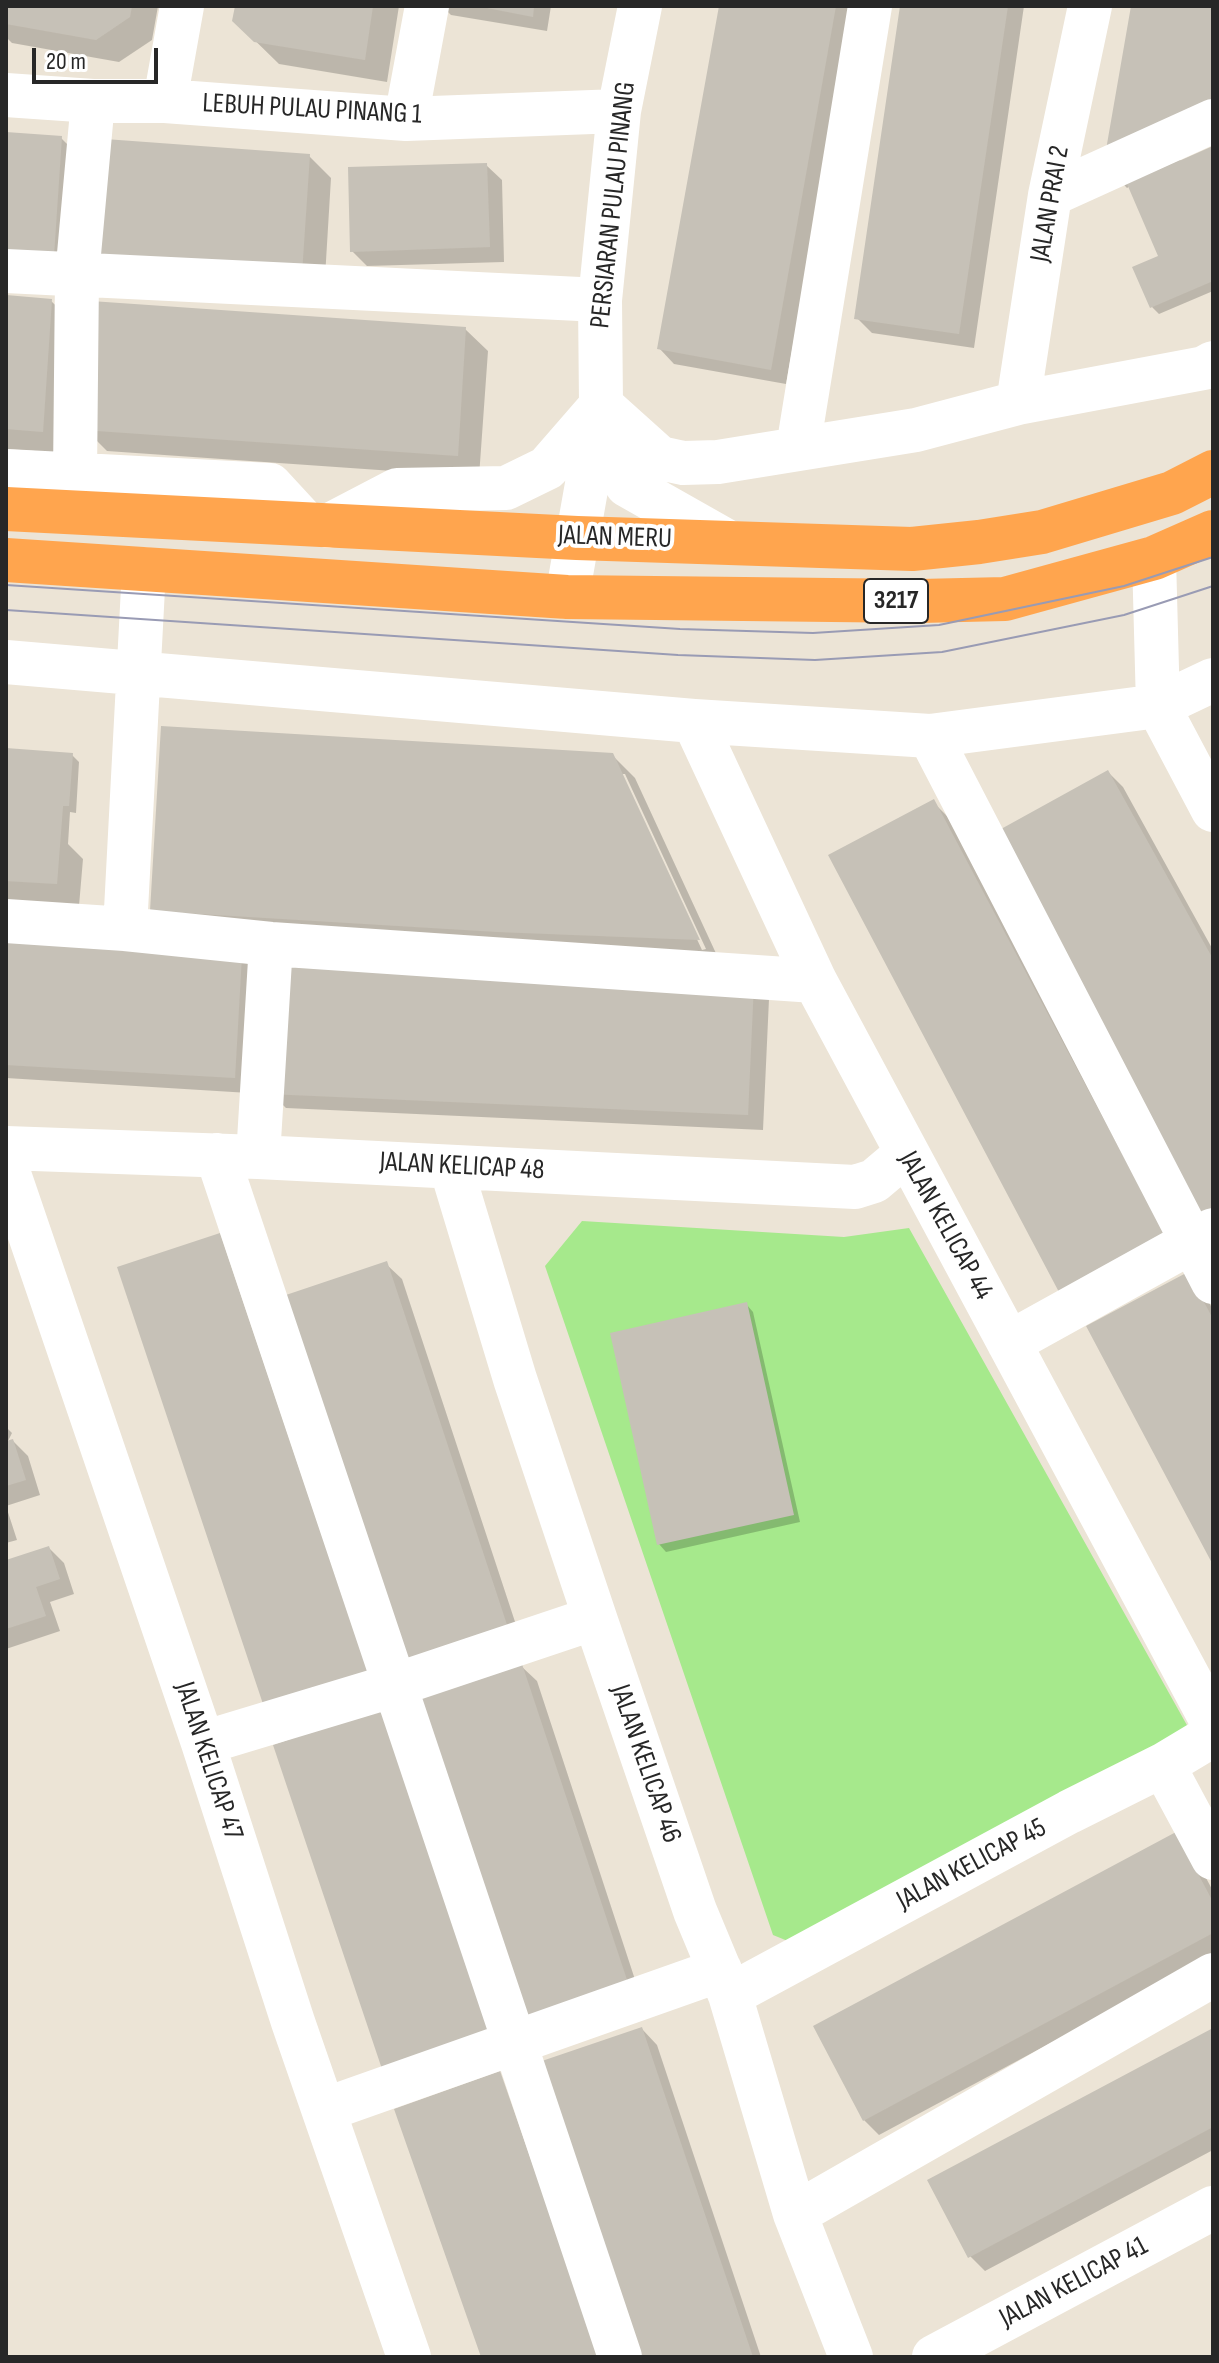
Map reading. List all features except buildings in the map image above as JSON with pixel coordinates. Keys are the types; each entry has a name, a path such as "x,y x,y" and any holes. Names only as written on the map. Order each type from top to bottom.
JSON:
{"highway":[{"name":"JALAN MERU","path":"6,509 577,538 912,549 1042,532 1172,493 1213,472"},
{"name":"JALAN MERU","path":"6,560 567,597 920,601 1005,599 1154,558 1213,532"}],"street":[{"path":"165,101 182,6"},
{"path":"406,119 427,6"},
{"name":"PERSIARAN PULAU PINANG","path":"601,405 600,300 619,111 640,6"},
{"path":"798,448 870,6"},
{"name":"JALAN PRAI 2","path":"1018,403 1050,195 1090,6"},
{"name":"LEBUH PULAU PINANG 1","path":"6,95 93,101 165,101 406,119 619,111"},
{"path":"75,476 77,276 93,101"},
{"path":"1050,195 1213,121"},
{"path":"6,271 600,300"},
{"path":"601,405 660,458 683,463 718,462 916,430 1018,403 1204,368 1213,363"},
{"path":"6,471 270,485 317,525 397,490 506,488 547,468 601,405"},
{"path":"567,597 601,405"},
{"path":"601,405 627,485 726,541"},
{"path":"1154,558 1158,706 1213,810"},
{"path":"125,929 144,569"},
{"path":"6,662 694,721 930,736 1158,706 1213,680"},
{"name":"JALAN KELICAP 44","path":"694,721 815,981 1213,1723"},
{"path":"930,736 1203,1236 1213,1282"},
{"path":"6,921 271,944 815,981"},
{"path":"271,944 237,1156 395,1685 620,2357"},
{"name":"JALAN KELICAP 48","path":"6,1148 237,1156 855,1187 874,1181 906,1154"},
{"name":"JALAN KELICAP 47","path":"6,1165 203,1743 293,2022 409,2357"},
{"name":"JALAN KELICAP 46","path":"451,1167 515,1379 595,1618 695,1911 725,1982 795,2214 851,2357"},
{"path":"1009,1343 1203,1236"},
{"path":"203,1743 395,1685 595,1618"},
{"name":"JALAN KELICAP 45","path":"324,2110 513,2044 725,1982 1042,1827 1163,1765 1213,1735"},
{"path":"1163,1765 1213,1858"},
{"path":"795,2214 1213,1975"},
{"name":"JALAN KELICAP 41","path":"934,2357 1213,2208"}],"green space":[{"path":"582,1221 844,1237 909,1228 1193,1736 800,1946 773,1935 545,1266"}],"tram line":[{"path":"6,585 680,629 813,633 939,625 1124,586 1213,557"},
{"path":"6,610 678,655 815,660 942,652 1124,615 1213,586"}]}
